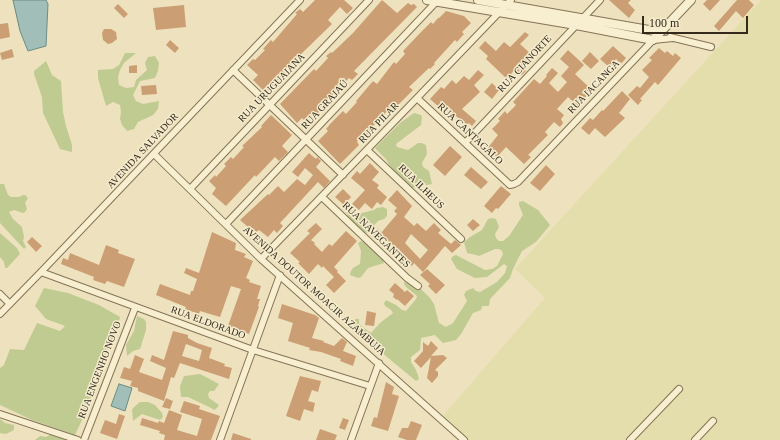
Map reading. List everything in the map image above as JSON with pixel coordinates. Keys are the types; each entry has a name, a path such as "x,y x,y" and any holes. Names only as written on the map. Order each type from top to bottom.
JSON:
{"street":[{"name":"AVENIDA SALVADOR","path":"0,314 300,0"},
{"name":"RUA URUGUAIANA","path":"190,190 268,105 369,0"},
{"path":"427,0 576,25 653,40 673,38"},
{"path":"478,0 508,3 660,32 673,38 711,47"},
{"name":"RUA CIANORTE","path":"465,143 600,0"},
{"name":"RUA IACANGA","path":"510,185 518,182 691,0"},
{"name":"RUA GRAJAÚ","path":"226,224 437,1"},
{"name":"RUA PILAR","path":"261,259 508,3"},
{"path":"233,70 343,175"},
{"name":"RUA CANTAGALO","path":"417,98 510,185"},
{"name":"RUA ILHEUS","path":"367,150 461,240"},
{"name":"AVENIDA DOUTOR MOACIR AZAMBUJA","path":"154,154 261,259 464,440"},
{"name":"RUA NAVEGANTES","path":"322,197 407,278 418,286"},
{"name":"RUA ELDORADO","path":"41,272 135,308 253,350 370,386"},
{"path":"220,440 280,276"},
{"path":"0,294 10,304"},
{"name":"RUA ENGENHO NOVO","path":"84,440 135,308"},
{"path":"350,440 379,364"},
{"path":"630,440 679,389"},
{"path":"0,414 78,440"},
{"path":"695,440 713,421"}],"shaded area":[{"path":"761,0 780,0 780,440 467,440 442,417 545,298 515,269"}],"green space":[{"path":"125,53 136,53 124,63 118,77 119,85 126,88 134,87 136,80 147,70 145,63 148,57 155,56 159,63 155,78 140,81 133,95 136,101 143,104 159,101 158,109 153,115 138,122 134,129 127,131 122,125 120,119 120,105 113,102 106,106 98,78 98,70 113,69 119,65"},
{"path":"46,61 52,75 61,81 63,112 72,145 72,152 60,149 43,113 42,97 34,71"},
{"path":"414,113 421,115 421,125 396,144 397,147 408,150 418,143 426,145 427,154 422,163 423,167 429,171 432,184 411,188 394,174 386,159 375,148 400,123"},
{"path":"0,184 4,184 8,195 11,197 25,195 28,198 25,203 27,209 25,212 23,213 14,210 9,212 13,219 22,227 24,237 23,241 26,247 24,249 0,223"},
{"path":"523,201 538,210 550,225 536,242 522,251 510,278 490,299 489,306 482,306 481,310 473,313 456,340 443,343 435,335 421,338 420,350 411,357 411,362 419,379 416,381 358,333 354,326 355,319 359,319 361,326 371,333 380,323 393,313 385,306 384,303 386,300 406,311 417,296 404,284 405,281 409,280 418,286 430,298 434,304 439,323 446,327 453,323 467,301 464,295 466,291 473,288 480,292 497,282 505,273 507,266 504,264 487,277 475,278 457,269 451,259 456,255 485,270 492,269 497,266 503,254 502,251 495,249 479,256 467,253 464,242 482,230 488,219 491,218 496,219 499,227 495,234 496,238 499,241 503,241 509,236 523,215 519,202"},
{"path":"383,207 387,209 387,216 378,221 367,233 363,232 349,219 346,211 349,208 355,212 362,213"},
{"path":"0,233 17,248 20,254 7,268 5,268 4,262 0,257"},
{"path":"361,241 367,244 383,259 384,263 368,268 361,277 358,278 350,275 353,268 360,264 361,251 358,243"},
{"path":"44,288 68,293 99,305 120,317 117,330 102,361 97,382 87,409 75,435 32,420 0,405 0,368 4,365 10,349 24,350 37,323 60,331 65,326 46,319 35,306"},
{"path":"137,316 144,319 146,322 146,330 140,349 133,351 127,356 126,345 134,331"},
{"path":"200,374 219,384 214,391 210,391 208,394 209,398 219,405 214,410 188,397 181,397 180,386 184,376"},
{"path":"140,402 148,402 155,405 162,413 163,417 160,420 142,414 133,421 132,410"},
{"path":"0,419 5,423 14,425 14,430 6,434 0,433"},
{"path":"51,434 66,437 67,440 35,440 40,436 46,437"}],"water":[{"path":"13,0 46,0 48,4 46,46 28,51 20,31"},
{"path":"119,384 132,388 125,411 111,406"}],"building":[{"path":"315,0 344,0 353,8 347,14 340,7 328,20 332,24 285,70 286,72 266,93 253,80 258,75 247,65 253,59 255,60 265,50 263,49 271,40 273,42 297,14 295,13 300,9 303,12"},
{"path":"382,0 397,13 408,3 411,5 414,4 417,7 354,71 358,74 352,80 349,78 318,110 320,111 314,117 312,115 306,122 302,118 297,123 280,104 314,69 316,71 328,58 326,56 331,52 332,53 353,33"},
{"path":"609,0 631,0 628,3 635,10 629,18"},
{"path":"707,0 720,0 710,11 703,4"},
{"path":"737,0 749,0 754,5 743,18 736,11 719,31 714,26"},
{"path":"118,4 128,14 124,18 114,8"},
{"path":"184,5 186,27 156,30 153,8"},
{"path":"446,11 464,16 471,23 462,32 464,34 457,42 455,40 434,63 435,64 409,87 413,90 395,108 393,105 372,127 373,128 367,135 365,133 357,142 359,145 340,164 318,141 328,131 326,129 343,111 346,114 373,81 377,84 394,62 396,64 405,54 403,51 431,22 433,24"},
{"path":"8,23 10,37 0,39 0,24"},
{"path":"104,29 111,29 116,32 117,39 108,44 103,40 102,33"},
{"path":"525,32 529,35 520,44 533,56 523,69 526,71 522,75 515,69 507,79 486,59 488,56 479,48 485,41 496,51 504,42 510,47"},
{"path":"170,40 179,48 175,53 166,45"},
{"path":"613,46 626,58 621,64 616,59 609,67 600,59"},
{"path":"659,48 665,53 667,51 673,56 675,53 681,58 658,85 655,82 640,99 642,100 638,105 628,95 637,86 640,88 649,77 642,70 652,60 649,58"},
{"path":"12,49 14,57 2,60 0,53"},
{"path":"568,50 584,65 575,74 592,90 578,106 568,97 557,109 564,115 561,119 563,123 560,127 554,122 545,132 548,135 528,155 531,157 524,164 506,147 497,157 487,149 498,135 492,129 500,121 498,119 505,111 507,114 516,105 513,102 534,79 540,84 552,68 558,73 549,83 558,92 567,82 561,76 569,67 560,59"},
{"path":"590,52 599,61 591,69 582,61"},
{"path":"137,65 137,73 129,73 129,66"},
{"path":"478,70 484,75 474,85 480,92 462,109 476,121 472,126 469,123 467,125 456,116 454,117 442,106 440,108 430,99 441,87 444,89 452,80 456,84 464,76 469,80"},
{"path":"492,83 499,90 492,99 484,92"},
{"path":"156,85 157,94 142,95 141,86"},
{"path":"622,91 630,99 619,113 625,118 605,137 595,128 589,135 581,128 590,118 593,120 602,110 603,111"},
{"path":"271,115 292,135 282,146 288,152 279,161 275,157 256,177 255,175 226,206 212,194 216,188 209,181 215,175 216,177 226,166 224,164 231,157 233,159 244,147 242,146 262,127 261,126"},
{"path":"450,146 462,157 445,176 433,165"},
{"path":"309,153 321,161 316,167 330,181 324,188 318,182 280,223 283,226 277,233 274,230 268,237 259,230 255,233 240,220 278,186 284,192 297,179 305,185 313,175 305,168 298,177 292,172"},
{"path":"370,163 379,172 372,180 379,185 377,188 387,197 381,205 377,202 372,209 365,203 359,210 352,204 365,190 351,178 357,171 360,174"},
{"path":"546,165 555,174 540,191 530,183"},
{"path":"471,167 488,182 481,189 464,175"},
{"path":"501,186 511,194 498,209 496,208 492,213 484,206"},
{"path":"343,189 351,197 344,205 335,197"},
{"path":"397,190 412,206 404,217 414,226 417,223 426,231 434,223 441,230 438,233 451,244 455,240 461,245 452,253 445,246 423,272 414,263 412,266 381,233 397,214 394,211 397,208 388,200","holes":["411,234 428,250 420,259 405,243"]},
{"path":"473,219 480,225 473,231 467,225"},
{"path":"316,223 322,229 311,240 322,252 329,244 332,246 346,231 357,241 334,267 346,281 334,293 326,285 334,277 323,266 322,268 318,264 309,274 298,263 300,262 290,253 310,233 307,231"},
{"path":"377,228 381,232 377,237 372,233"},
{"path":"212,232 236,243 235,250 246,254 244,257 253,261 246,278 250,280 249,282 261,286 257,299 260,299 259,307 249,334 228,326 241,289 231,286 220,317 200,311 199,314 156,295 160,284 190,295 197,279 184,273 186,268 199,273"},
{"path":"32,237 42,246 36,252 27,242"},
{"path":"106,245 119,250 118,253 135,259 124,287 107,281 105,284 93,280 94,277 61,264 63,258 68,260 70,253 99,265"},
{"path":"427,269 445,285 436,294 428,286 430,284 420,275"},
{"path":"395,283 405,292 407,290 414,296 405,306 393,297 394,294 389,290"},
{"path":"282,304 315,315 319,318 312,338 324,341 323,342 334,346 342,338 347,342 343,351 356,356 353,366 340,361 341,359 321,352 309,350 310,348 288,341 293,323 278,318"},
{"path":"367,311 376,313 374,326 365,325"},
{"path":"173,331 188,335 188,338 197,343 212,348 209,358 225,364 224,366 232,368 229,379 180,363 174,378 171,377 164,401 138,391 138,388 130,386 132,381 120,378 124,367 130,369 135,355 144,359 139,372 162,380 166,368 150,361 152,355 164,360","holes":["186,344 202,350 199,361 182,356"]},
{"path":"431,341 438,348 431,356 443,355 447,358 435,370 438,372 438,376 432,383 427,378 431,357 421,368 414,361 423,351 423,342 428,346"},
{"path":"300,376 321,381 318,392 312,390 308,401 315,403 313,412 304,409 300,421 286,416"},
{"path":"386,382 394,387 392,394 399,396 388,431 371,426 374,417 377,418"},
{"path":"166,398 173,401 170,409 162,407"},
{"path":"184,401 200,406 199,409 220,416 211,440 164,440 165,435 159,433 160,431 140,425 142,418 158,423 159,421 164,423 169,410 182,415 177,430 197,436 202,419 180,412"},
{"path":"119,414 125,416 117,439 100,433 105,420 116,424"},
{"path":"343,418 349,420 345,430 339,428"},
{"path":"411,421 422,425 416,440 407,440 398,437 402,428 408,428"},
{"path":"320,429 337,435 335,440 316,440"},
{"path":"233,433 251,439 251,440 231,440"}]}
